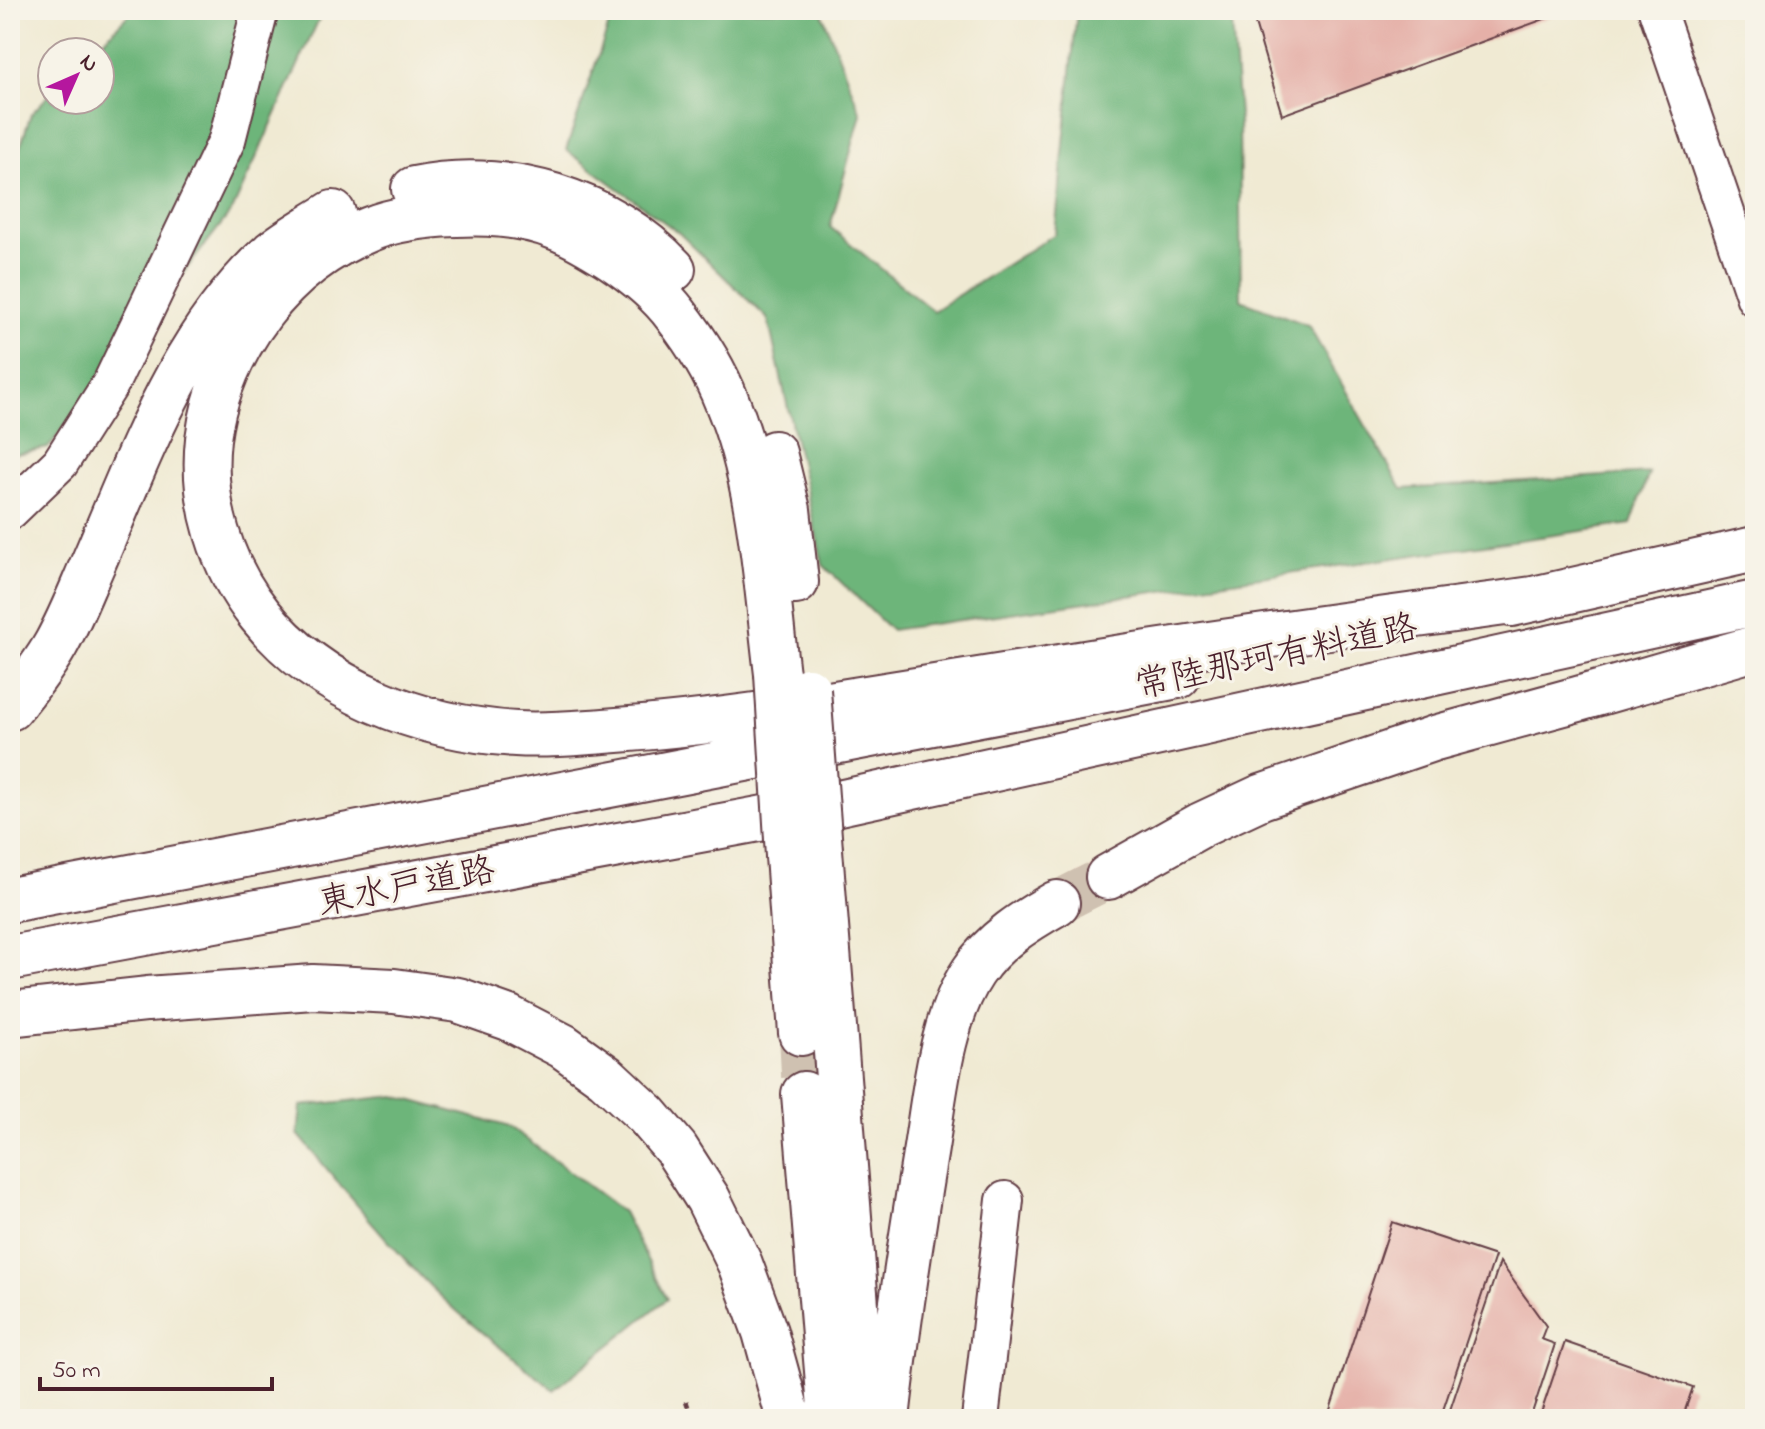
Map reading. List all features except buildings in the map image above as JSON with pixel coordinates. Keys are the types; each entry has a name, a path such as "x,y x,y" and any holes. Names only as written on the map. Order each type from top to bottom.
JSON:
{"highway":[{"path":"10,708 56,644 157,415 177,377 213,318 274,252 339,210 382,195 477,182 527,189 574,202 619,225 659,254 694,292 726,336 753,391 773,446 788,510 791,670 804,853 865,1419"},
{"path":"791,670 744,455 727,402 702,352 673,310 637,274 594,246 554,226 507,214 418,216 373,227 333,247 304,268 271,299 245,334 227,369 214,406 208,444 207,485 225,558 245,596 273,631 305,660 340,683 381,703 424,718 471,729 520,734 573,733 756,716 1100,660 1540,598"},
{"name":"常陸那珂有料道路","path":"795,749 1122,688 1755,549"},
{"name":"常陸那珂有料道路","path":"802,811 1755,603"},
{"path":"1108,877 1201,825 1261,797 1435,738 1755,648"},
{"name":"東水戸道路","path":"10,900 795,749"},
{"name":"東水戸道路","path":"10,958 802,811"},
{"path":"801,1033 804,853"},
{"path":"887,1419 908,1257 936,1087 951,1023 973,972 988,953 1029,919 1057,903"},
{"path":"10,1014 147,999 313,987 394,991 458,1000 509,1018 563,1046 606,1077 647,1115 676,1149 708,1199 740,1264 765,1332 789,1419"},
{"path":"804,1094 831,1419"}],"street":[{"path":"12,507 60,463 111,383 227,140 260,10"},
{"path":"1657,10 1755,298"},
{"path":"980,1419 1005,1200"}],"path":[{"path":"686,1401 692,1419"}],"green space":[{"path":"133,10 323,10 233,209 48,448 10,455 10,178 31,114 36,109 36,116 116,116 116,36 108,36"},
{"path":"610,10 821,10 861,114 830,227 933,311 1055,234 1077,10 1231,10 1239,115 1241,300 1308,325 1402,489 1649,473 1631,524 891,630 823,565 768,319 679,233 566,150 612,16"},
{"path":"395,1096 510,1127 623,1212 667,1299 554,1390 431,1287 298,1134 301,1106"}],"tunnel":[{"path":"1057,903 1108,877"},
{"path":"801,1033 804,1094"}]}
